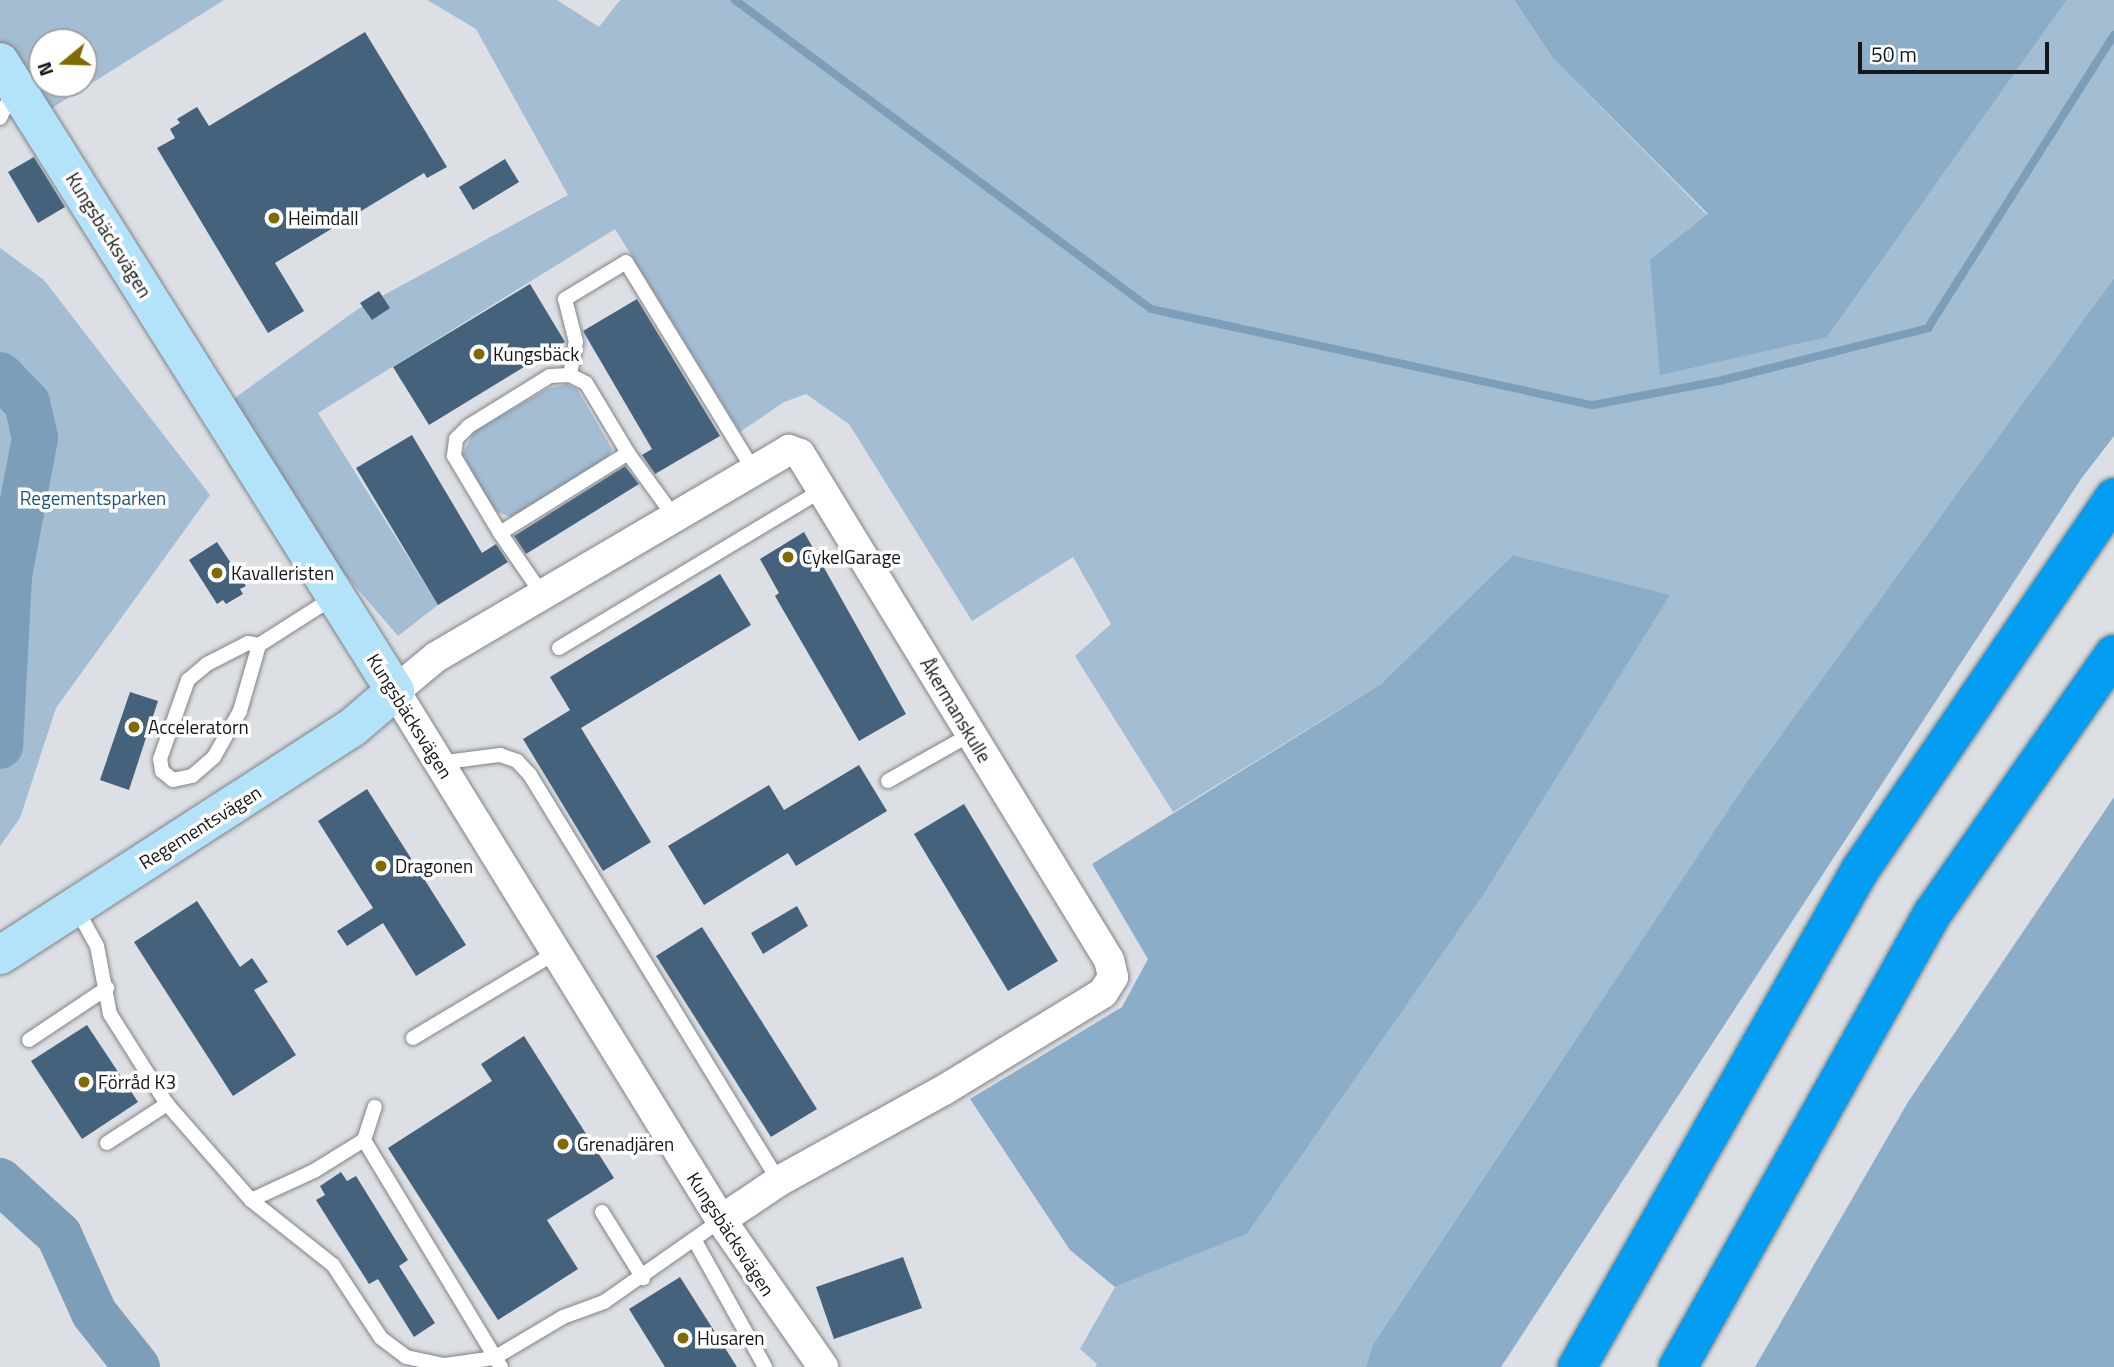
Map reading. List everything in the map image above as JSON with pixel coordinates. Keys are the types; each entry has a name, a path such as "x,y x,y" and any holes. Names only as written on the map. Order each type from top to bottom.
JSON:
{"highway":[{"path":"1577,1367 1860,870 2114,497"},
{"path":"1678,1367 1932,914 2114,654"}],"street":[{"name":"Kungsbäcksvägen","path":"5,89 335,596 721,1220 823,1367"},
{"name":"Åkermanskulle","path":"395,691 436,657 673,515 789,450 800,454 1109,960 1113,977 1103,993 1010,1050 779,1181 721,1220"},
{"name":"Regementsvägen","path":"0,955 354,727 395,691"}],"lane":[{"path":"570,375 576,342 565,299 626,262 753,469"},
{"path":"542,594 500,533 454,456 456,439 469,426 550,376 570,375 586,383 628,453 673,515"},
{"path":"500,533 628,453"},
{"path":"559,648 822,490"},
{"path":"259,645 248,643 207,664 188,680 160,759 162,771 173,780 192,776 214,757 240,711 259,645 335,596"},
{"path":"888,781 971,734"},
{"path":"438,763 500,755 517,761 530,775 779,1181"},
{"path":"75,907 97,946 110,1014 167,1104 251,1200 332,1265 381,1338 406,1357 445,1365 498,1363 563,1317 604,1302 643,1278 721,1220"},
{"path":"413,1038 555,953"},
{"path":"29,1041 107,988"},
{"path":"107,1143 167,1104"},
{"path":"251,1200 314,1171 364,1140 375,1107"},
{"path":"364,1140 498,1363"},
{"path":"602,1212 643,1278"},
{"path":"695,1241 765,1367"}],"green space":[{"path":"0,0 224,0 98,79 98,28 28,28 28,86 0,61"},
{"path":"427,0 557,0 599,27 620,0 1514,0 1552,57 1827,337 2067,0 2114,0 2114,278 1746,783 1372,1346 1366,1367 1095,1367 1097,1364 1080,1349 1115,1287 1247,1234 1484,894 1669,595 1513,555 1381,684 1173,812 1075,656 1111,624 1073,557 972,621 849,424 806,394 784,402 740,432 615,229 318,413 438,605 398,636 317,542 232,400 358,309 568,195 476,29"},
{"path":"41,98 68,98 52,108"},
{"name":"Regementsparken","path":"0,248 44,280 210,495 56,708 20,818 0,846"},
{"path":"566,384 577,389 612,449 605,461 511,517 492,510 463,454 473,432 547,389"}],"shaded area":[{"path":"1514,0 2067,0 1827,337 1660,375 1650,260 1708,214 1552,57"},
{"path":"2114,278 2114,436 2081,479 1501,1367 1366,1367 1372,1346 1746,783"},
{"path":"1513,555 1670,595 1484,894 1247,1234 1115,1287 1070,1250 970,1099 1122,1007 1148,959 1092,864 1381,684"},
{"path":"2114,797 2114,1367 1755,1367 1908,1102"}],"building":[{"name":"Heimdall","path":"365,32 447,167 427,178 424,173 275,263 304,311 268,333 157,148 175,138 170,129 180,123 177,119 197,107 209,126"},
{"path":"34,157 65,207 38,223 8,172"},
{"path":"505,159 519,182 473,210 459,187"},
{"name":"Kungsbäck","path":"530,284 565,342 429,425 393,367"},
{"path":"379,291 390,308 372,320 360,303"},
{"name":"Kungsbäck","path":"637,299 720,436 655,474 642,455 652,449 583,331"},
{"path":"412,435 482,553 496,544 508,562 438,605 356,468"},
{"path":"625,466 639,484 526,554 514,536"},
{"path":"804,532 906,714 859,741 775,596 779,593 760,559"},
{"name":"Kavalleristen","path":"217,542 246,586 240,589 243,594 226,604 223,600 217,604 189,560"},
{"path":"720,574 751,625 581,728 651,842 603,871 523,739 570,710 550,677"},
{"name":"Acceleratorn","path":"130,692 158,701 129,790 100,780"},
{"path":"859,765 887,811 796,866 788,853 704,905 668,846 769,785 784,810"},
{"name":"Dragonen","path":"367,789 466,945 416,976 383,923 347,946 337,931 373,908 318,821"},
{"path":"964,804 1058,961 1008,991 914,834"},
{"path":"197,901 240,967 252,958 268,982 254,990 296,1055 233,1096 134,942"},
{"path":"797,906 808,926 763,954 751,933"},
{"path":"702,927 817,1109 771,1137 656,956"},
{"name":"Förråd K3","path":"87,1025 138,1102 82,1139 31,1061"},
{"path":"524,1036 614,1178 547,1220 578,1269 498,1320 388,1148 492,1081 481,1064"},
{"path":"341,1172 347,1181 356,1176 408,1260 399,1266 435,1323 414,1337 378,1279 369,1284 316,1200 325,1195 320,1186"},
{"path":"903,1257 922,1308 834,1339 816,1287"},
{"name":"Husaren","path":"680,1277 737,1367 665,1367 629,1309"}],"waterway":[{"path":"735,0 1151,309 1593,405 1719,381 1928,328 2114,35"},
{"path":"0,375 27,403 35,438 9,576 0,746"},
{"path":"0,1181 59,1235 94,1313 137,1367"}],"place":[{"name":"Heimdall","path":"274,218"},
{"name":"Kungsbäck","path":"479,354"},
{"name":"CykelGarage","path":"788,557"},
{"name":"Kavalleristen","path":"217,573"},
{"name":"Acceleratorn","path":"134,727"},
{"name":"Dragonen","path":"381,866"},
{"name":"Förråd K3","path":"84,1082"},
{"name":"Grenadjären","path":"563,1144"},
{"name":"Husaren","path":"683,1338"}]}
